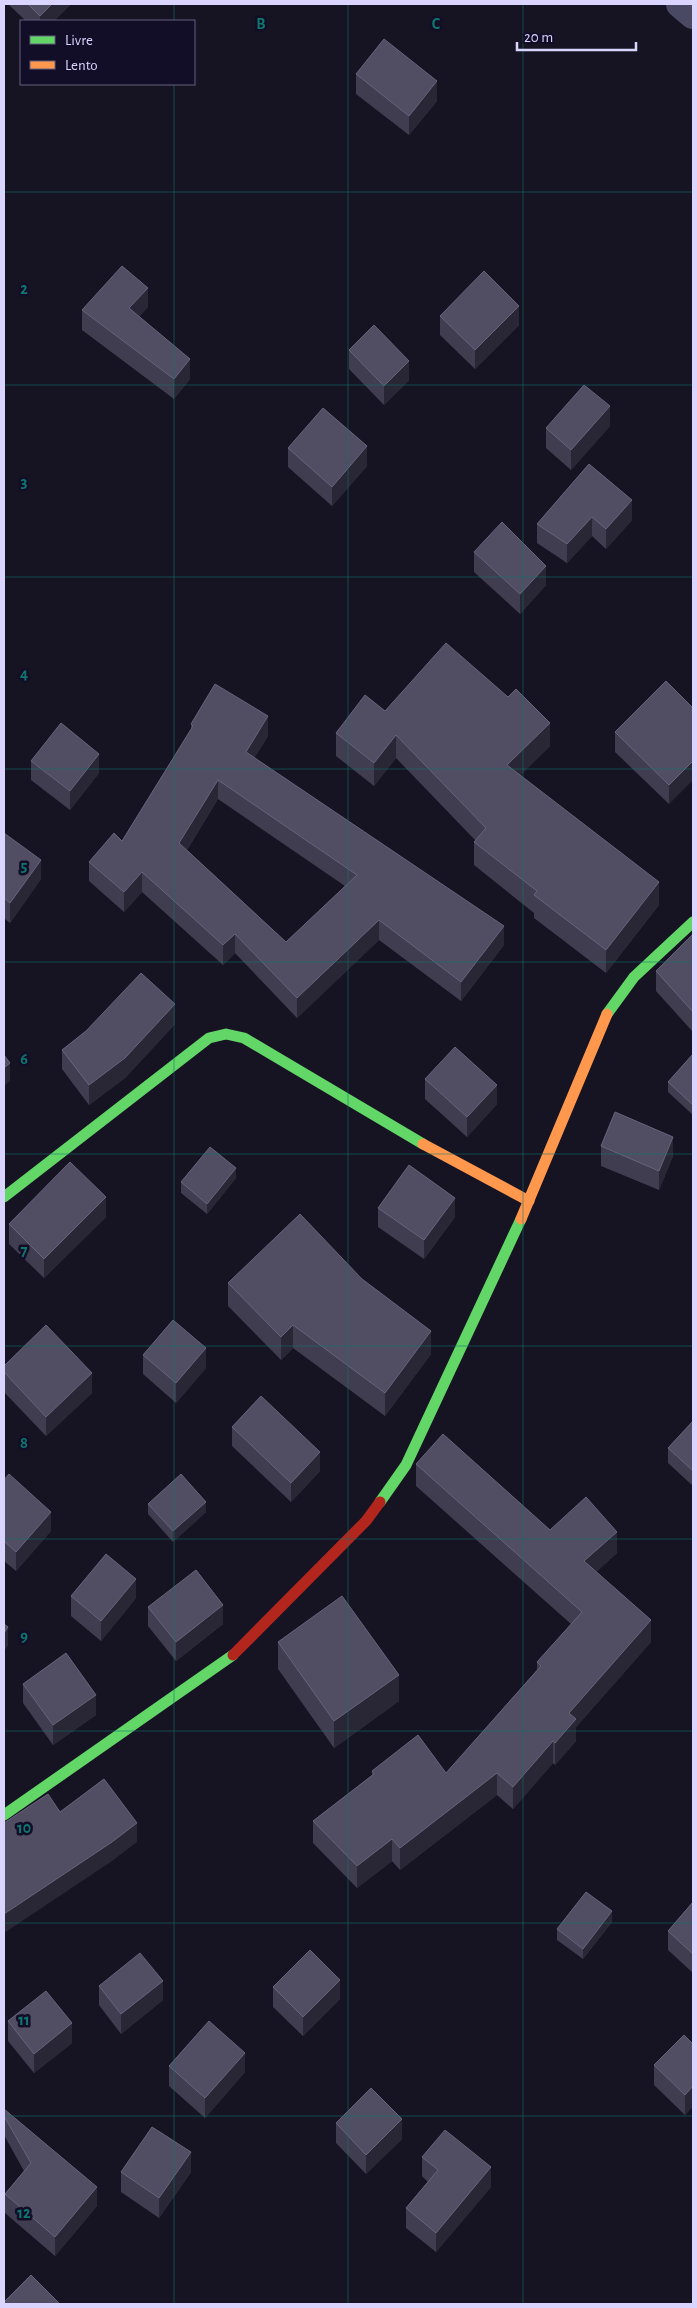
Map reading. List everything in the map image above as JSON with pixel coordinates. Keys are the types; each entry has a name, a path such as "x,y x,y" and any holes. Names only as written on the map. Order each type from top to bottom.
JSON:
{"street":[{"path":"680,4 693,15"},
{"path":"4,1815 235,1653 366,1520 406,1465 529,1202 609,1009 634,977 693,922"},
{"path":"4,1197 209,1038 226,1034 244,1038 441,1155 529,1202"}],"building":[{"path":"28,4 52,4 40,16"},
{"path":"384,39 437,81 409,116 356,74"},
{"path":"122,266 148,288 129,308 190,359 174,379 82,310"},
{"path":"484,271 519,306 475,350 440,316"},
{"path":"374,325 409,361 384,386 349,350"},
{"path":"584,385 610,406 571,450 546,428"},
{"path":"323,408 367,446 332,487 288,448"},
{"path":"589,464 632,500 606,529 592,517 567,544 537,524"},
{"path":"502,522 546,566 520,594 474,552"},
{"path":"446,643 508,697 516,689 550,723 507,765 659,882 606,950 534,895 537,891 474,842 486,828 396,735 374,763 336,733 365,695 385,711"},
{"path":"666,681 693,708 693,761 669,785 615,732"},
{"path":"215,684 268,716 246,752 504,926 461,982 379,920 297,998 235,934 223,945 142,872 124,892 89,862 114,833 122,841 193,726 191,724","holes":["218,780 357,875 286,942 179,843"]},
{"path":"61,723 99,754 70,791 31,761"},
{"path":"4,833 41,860 10,903 4,898"},
{"path":"693,934 693,1012 656,971"},
{"path":"141,973 175,1004 125,1058 89,1085 62,1050 86,1031"},
{"path":"455,1047 497,1085 467,1117 425,1079"},
{"path":"693,1054 693,1105 668,1082"},
{"path":"4,1055 10,1063 4,1068"},
{"path":"615,1112 673,1137 659,1171 601,1146"},
{"path":"210,1147 236,1168 207,1204 181,1182"},
{"path":"70,1162 106,1197 44,1259 9,1224"},
{"path":"409,1165 455,1198 424,1240 378,1208"},
{"path":"300,1214 362,1279 431,1331 385,1393 293,1325 281,1337 228,1283"},
{"path":"173,1320 206,1348 176,1383 143,1355"},
{"path":"46,1325 92,1373 46,1417 4,1372 4,1366"},
{"path":"261,1396 320,1452 291,1483 232,1427"},
{"path":"693,1421 693,1469 692,1470 668,1448"},
{"path":"443,1434 550,1530 586,1497 617,1532 584,1561 651,1620 569,1713 576,1719 555,1743 553,1741 513,1787 497,1773 400,1848 392,1839 357,1866 313,1821 374,1774 372,1771 418,1735 446,1773 541,1666 537,1662 582,1612 416,1464"},
{"path":"9,1474 51,1512 16,1552 4,1541 4,1480"},
{"path":"181,1474 206,1502 173,1531 148,1504"},
{"path":"106,1554 136,1579 101,1621 71,1596"},
{"path":"196,1570 223,1605 176,1642 148,1607"},
{"path":"342,1596 399,1675 334,1721 278,1642"},
{"path":"4,1624 8,1627 4,1633"},
{"path":"66,1653 96,1695 53,1725 23,1684"},
{"path":"104,1779 137,1823 112,1842 4,1914 4,1823 48,1794 60,1812"},
{"path":"586,1892 612,1911 583,1949 557,1929"},
{"path":"693,1902 693,1954 668,1931"},
{"path":"310,1950 340,1980 303,2017 273,1987"},
{"path":"140,1953 163,1981 121,2014 99,1986"},
{"path":"46,1991 72,2023 34,2054 8,2021"},
{"path":"209,2021 245,2053 205,2098 169,2066"},
{"path":"684,2035 693,2044 693,2086 685,2095 654,2065"},
{"path":"371,2088 402,2119 366,2155 336,2123"},
{"path":"4,2109 97,2187 55,2237 5,2194 31,2163 4,2116"},
{"path":"152,2127 191,2152 159,2198 121,2172"},
{"path":"445,2130 491,2167 436,2233 406,2208 438,2170 422,2157"},
{"path":"31,2275 60,2304 4,2304"}],"traffic: fast":[{"path":"607,1014 634,977 693,922"},
{"path":"4,1197 209,1038 226,1034 244,1038 423,1144"},
{"path":"380,1502 406,1465 521,1219"},
{"path":"4,1815 233,1655"}],"traffic: slow":[{"path":"521,1219 607,1014"},
{"path":"423,1144 529,1201"}],"traffic: jam":[{"path":"233,1655 366,1521 380,1502"}]}
